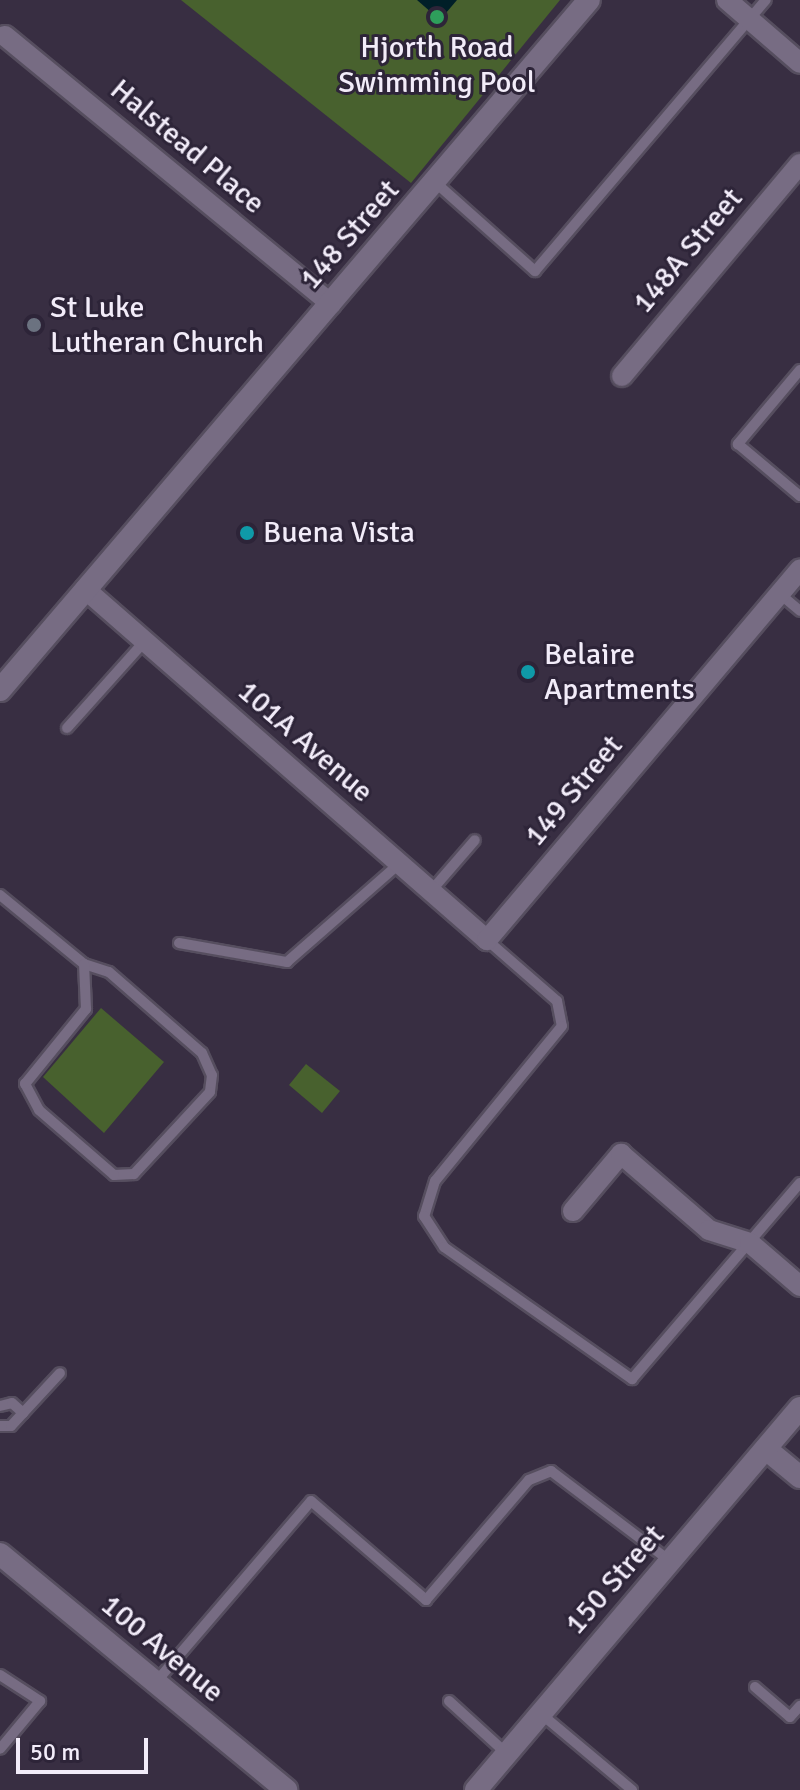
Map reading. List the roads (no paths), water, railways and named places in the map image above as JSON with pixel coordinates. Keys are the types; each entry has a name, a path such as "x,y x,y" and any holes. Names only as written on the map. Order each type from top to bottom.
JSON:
{"main road":[{"name":"148 Street","path":"0,690 589,0"},
{"name":"150 Street","path":"476,1790 800,1408"},
{"path":"766,1449 800,1477"},
{"name":"100 Avenue","path":"0,1554 286,1790"}],"street":[{"path":"727,0 800,63"},
{"name":"Halstead Place","path":"5,36 331,304"},
{"name":"148A Street","path":"622,376 800,164"},
{"name":"149 Street","path":"487,940 800,570"},
{"name":"101A Avenue","path":"85,589 487,940"},
{"path":"573,1211 621,1154 709,1230 750,1243 800,1286"}],"lane":[{"path":"435,182 535,271 766,0"},
{"path":"800,370 738,444 800,496"},
{"path":"780,594 800,611"},
{"path":"67,728 144,642"},
{"path":"431,891 475,840"},
{"path":"179,943 287,962 399,864"},
{"path":"0,895 84,964 109,972 202,1053 212,1075 210,1092 134,1174 114,1175 39,1110 25,1084 86,1009 84,964"},
{"path":"487,940 557,1001 562,1026 435,1181 424,1216 444,1247 632,1379 800,1183"},
{"path":"0,1426 11,1426 60,1373"},
{"path":"0,1406 12,1403 23,1413"},
{"path":"156,1682 311,1501 426,1600 529,1480 551,1471 671,1561"},
{"path":"0,1675 40,1701 0,1749"},
{"path":"755,1687 790,1717 800,1706"},
{"path":"449,1701 507,1754"},
{"path":"540,1713 632,1790"}],"water":[{"path":"417,0 457,0 440,20"}],"place":[{"name":"Hjorth Road Swimming Pool","path":"437,17"},
{"name":"St Luke Lutheran Church","path":"34,325"},
{"name":"Buena Vista","path":"247,533"},
{"name":"Belaire Apartments","path":"528,672"}]}
